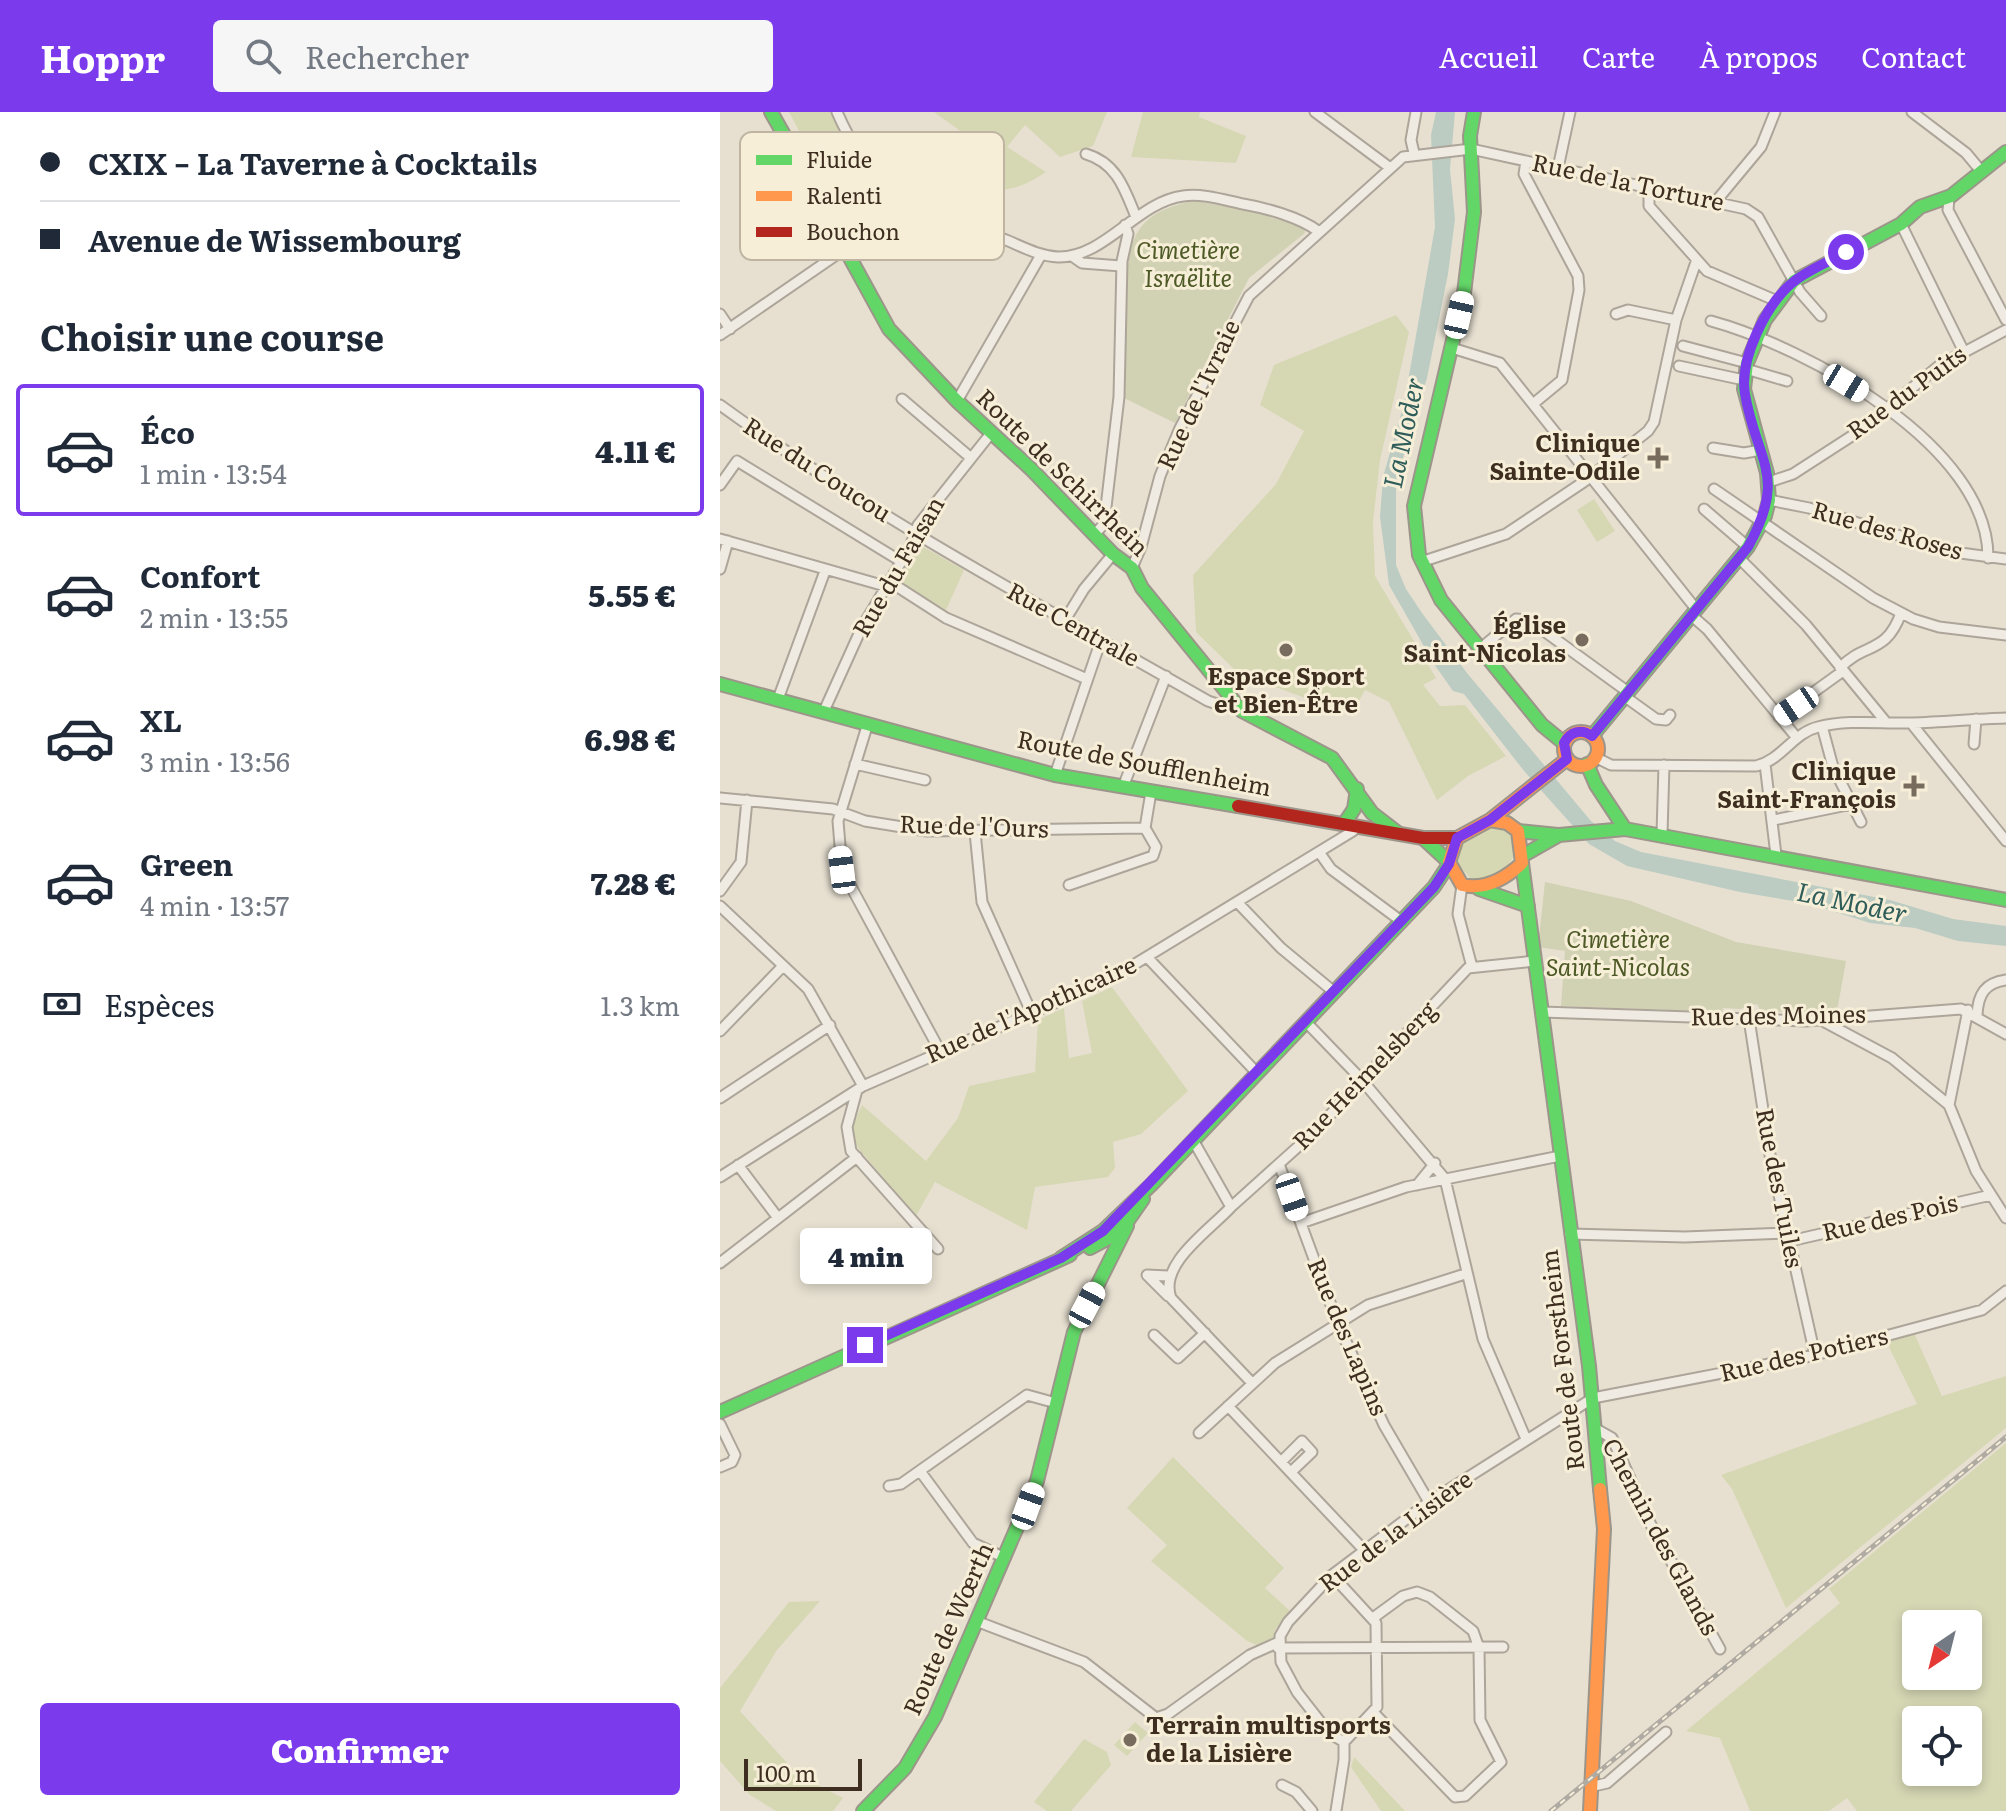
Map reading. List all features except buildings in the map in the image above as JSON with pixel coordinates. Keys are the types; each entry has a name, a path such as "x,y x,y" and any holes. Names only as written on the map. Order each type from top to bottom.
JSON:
{"main road":[{"name":"Route de Schirrhein","path":"771,112 782,132"},
{"path":"1474,112 1471,149 1474,212 1464,293 1414,506 1421,562 1441,600 1542,725 1564,743 1567,759 1576,765 1591,761"},
{"path":"1592,736 1748,547 1762,522 1769,500 1769,482 1746,398 1746,370 1757,338 1777,301 1794,281 1901,224 1920,207 1949,198 2006,152"},
{"name":"Route de Schirrhein","path":"851,260 880,317 957,401 1113,554 1132,568 1142,588 1235,703 1255,721 1332,758 1367,805 1398,833"},
{"name":"Route de Soufflenheim","path":"720,684 1055,775 1423,838 1457,838"},
{"path":"1564,743 1576,732 1592,736 1598,746 1591,761 1596,785 1619,830"},
{"path":"720,1412 1104,1238 1129,1205 1434,887 1449,863 1457,838 1490,820 1567,759"},
{"path":"1354,825 1357,789"},
{"path":"1519,796 1517,829 1522,860"},
{"path":"1354,825 1367,805"},
{"path":"1490,820 1517,829 1561,835 1619,830 1662,834 2006,900"},
{"path":"1479,889 1514,871 1522,860 1561,835"},
{"path":"1423,838 1449,863 1462,884"},
{"name":"Route de Forstheim","path":"1522,860 1593,1398 1604,1529 1594,1786 1590,1811"},
{"path":"1434,887 1462,884 1528,906"},
{"path":"1061,1258 1086,1249 1127,1224 1152,1184"},
{"name":"Route de Wœrth","path":"863,1811 892,1783 918,1749 1005,1558 1037,1481 1074,1332 1127,1224"},
{"path":"1104,1238 1109,1260"},
{"path":"1086,1249 1097,1249 1109,1260"}],"street":[{"path":"837,112 849,132"},
{"path":"1315,112 1389,167"},
{"path":"1416,112 1411,140 1418,152"},
{"path":"1558,168 1570,112"},
{"path":"1717,200 1761,147 1775,112"},
{"path":"1912,112 1966,153 1981,171"},
{"name":"Rue de la Torture","path":"1418,152 1471,149 1717,200 1758,217 1794,281 1821,316"},
{"name":"Rue de l'Ivraie","path":"1132,568 1175,440 1237,315 1259,283 1389,167 1418,152"},
{"path":"1086,154 1101,159 1120,179 1136,217"},
{"path":"1526,161 1524,174 1578,276 1562,380 1533,404"},
{"path":"1649,188 1649,206 1696,262 1715,277 1777,301"},
{"path":"1004,242 1041,255 1072,256 1170,199 1197,195 1258,206 1318,231"},
{"path":"1949,198 1948,210 2006,320"},
{"path":"1901,224 1963,350"},
{"path":"1094,535 1104,524 1119,397 1121,266 1128,234 1125,225"},
{"path":"957,401 1041,255"},
{"path":"1072,256 1082,263 1121,266"},
{"path":"720,335 829,260"},
{"path":"1421,562 1506,534 1592,475 1654,422 1676,320 1696,262"},
{"path":"1616,314 1628,310 1676,320"},
{"path":"720,314 730,329"},
{"path":"1711,321 1757,338 1826,371 1888,410 1935,448 1984,518 1988,558"},
{"name":"Rue du Puits","path":"1769,482 1793,474 1888,410 1930,371 1963,350 2006,330"},
{"path":"1683,346 1746,370 1787,381"},
{"path":"1452,348 1500,363 1592,475 1693,612 1797,738"},
{"path":"1679,366 1746,370"},
{"path":"902,399 971,458"},
{"name":"Rue du Coucou","path":"720,405 841,489 914,534"},
{"name":"Rue du Faisan","path":"824,711 914,534 935,500 992,432"},
{"path":"1713,448 1744,453 1761,450"},
{"path":"720,485 737,461 902,562"},
{"path":"1714,489 1873,598 1901,613 1939,627 2006,635"},
{"name":"Rue des Roses","path":"1769,500 1809,508 1938,548 2006,559"},
{"path":"1704,509 1748,547"},
{"name":"Rue Centrale","path":"914,534 1217,704 1235,703"},
{"path":"720,569 724,540 825,571 887,584 946,618 1087,679"},
{"path":"1065,620 1113,554"},
{"path":"1739,558 1806,625 1885,721"},
{"path":"778,699 825,571"},
{"path":"1779,717 1841,670 1854,653 1881,644 1895,629 1901,613"},
{"path":"1481,648 1516,619 1529,620 1656,719 1666,720 1670,715"},
{"path":"1055,775 1101,640"},
{"path":"1123,787 1166,676"},
{"path":"1591,761 1611,765 1765,764 1797,738 1822,726 2006,718"},
{"path":"1974,744 1976,719"},
{"path":"868,723 840,810 838,839 846,882 940,1051"},
{"path":"1911,723 2006,841"},
{"path":"1822,726 1833,767 1861,822"},
{"path":"855,764 925,780"},
{"path":"1765,764 1776,855"},
{"path":"1662,834 1664,765"},
{"path":"1069,885 1153,856 1156,847 1145,828 1151,792"},
{"name":"Rue de l'Ours","path":"720,798 840,810 865,821 927,831 1145,828"},
{"path":"720,891 741,862 747,800"},
{"path":"1774,820 1852,804"},
{"name":"Rue de l'Apothicaire","path":"720,1177 860,1088 1112,978 1319,852 1354,825"},
{"path":"975,832 982,902 1032,1014"},
{"path":"1319,852 1331,869 1401,921"},
{"path":"1462,884 1458,914 1472,967 1535,961"},
{"path":"1238,903 1281,948 1334,992"},
{"path":"720,906 808,989 830,1025 860,1088 847,1127 847,1139 857,1157 938,1249"},
{"path":"1147,957 1257,1073"},
{"path":"720,1031 783,966"},
{"name":"Rue Heimelsberg","path":"1171,1298 1147,1275 1168,1276 1231,1207 1279,1164 1472,967"},
{"path":"1949,1105 1972,1012 1983,990 1992,983 2006,980"},
{"name":"Rue des Moines","path":"1542,1012 1821,1020 1972,1012"},
{"path":"1972,1012 2006,1034"},
{"name":"Rue des Tuiles","path":"1749,1019 1770,1155 1815,1355"},
{"path":"1821,1020 1892,1058 1949,1105 1973,1164 2006,1218"},
{"path":"1306,1022 1361,1079 1435,1163 1445,1179 1465,1274 1483,1339 1526,1439"},
{"path":"720,1098 830,1025"},
{"path":"1193,1140 1231,1207"},
{"path":"1301,1223 1417,1185 1560,1156"},
{"path":"720,1263 857,1157"},
{"path":"1417,1185 1435,1163"},
{"name":"Rue des Lapins","path":"1279,1164 1338,1324 1384,1425 1429,1502"},
{"path":"738,1165 778,1218"},
{"name":"Rue des Pois","path":"1570,1234 1789,1237 1991,1195"},
{"path":"1199,1433 1275,1363 1368,1305 1465,1274"},
{"path":"1168,1276 1171,1298 1252,1383"},
{"name":"Rue des Potiers","path":"1593,1398 1815,1355 1982,1310 2006,1291"},
{"path":"1154,1335 1178,1358 1205,1333"},
{"path":"889,1486 901,1484 1027,1395 1056,1403"},
{"name":"Rue de la Lisière","path":"1279,1645 1288,1622 1332,1575 1429,1502 1593,1398"},
{"path":"1228,1406 1364,1550"},
{"path":"720,1424 735,1455 732,1462 720,1467"},
{"name":"Chemin des Glands","path":"1596,1429 1612,1438 1650,1523 1720,1649"},
{"path":"1281,1462 1302,1441 1312,1452 1291,1472"},
{"path":"920,1471 973,1543 1005,1558"},
{"path":"1332,1575 1373,1618 1378,1648 1377,1704 1374,1713 1344,1742 1336,1811"},
{"path":"1373,1618 1406,1594 1421,1593 1471,1629 1479,1648 1480,1720 1501,1760 1465,1796 1457,1797 1448,1792 1374,1713"},
{"path":"976,1621 1084,1662 1156,1718 1168,1714 1250,1655 1279,1645 1503,1647"},
{"path":"1279,1645 1283,1667 1297,1692 1329,1733 1344,1742"},
{"path":"1594,1786 1609,1782 1666,1732"},
{"path":"1282,1785 1296,1792 1312,1811"}],"green space":[{"path":"789,112 835,112 847,132 800,132"},
{"path":"934,112 1107,112 1093,146 1060,157 1025,125 1007,147 1046,172 1029,182 1004,189 1004,132 962,132"},
{"path":"1143,112 1200,112 1199,117 1246,136 1236,163 1131,157"},
{"name":"Cimetière Israëlite","path":"1194,201 1248,210 1304,228 1305,233 1249,278 1175,423 1124,398 1127,271 1134,238 1142,226 1154,215"},
{"path":"1396,315 1409,332 1380,460 1373,522 1375,576 1436,678 1423,685 1440,706 1465,705 1506,756 1468,776 1437,800 1389,702 1365,690 1351,715 1238,673 1196,632 1193,575 1276,484 1304,431 1260,405 1274,365"},
{"path":"1594,499 1615,531 1597,542 1577,510"},
{"path":"920,545 964,570 946,610 897,580"},
{"path":"1491,828 1512,837 1514,855 1500,872 1472,880 1457,863 1461,843"},
{"name":"Cimetière Saint-Nicolas","path":"1545,882 1631,901 1736,942 1846,961 1837,1011 1761,1012 1757,1004 1740,1009 1723,1008 1722,1012 1561,1006 1565,951 1538,947"},
{"path":"1112,987 1188,1091 1141,1134 1113,1142 1115,1168 1108,1177 1035,1187 1027,1230 935,1182 916,1216 858,1148 851,1129 862,1105 926,1161 958,1118 969,1086 1035,1072 1038,1020 1064,1008 1069,1058 1092,1053 1082,1001"},
{"path":"1914,1333 1942,1396 2006,1376 2006,1428 1786,1608 1732,1489 1721,1475 1917,1404 1886,1341"},
{"path":"2006,1443 2006,1811 1857,1811 1847,1798 1829,1811 1750,1811 1720,1738 1686,1731 1840,1603 1829,1589"},
{"path":"1173,1457 1284,1568 1265,1588 1290,1611 1275,1630 1273,1652 1247,1641 1151,1561 1167,1545 1127,1508"},
{"path":"820,1601 777,1650 740,1711 798,1775 843,1798 833,1811 776,1811 750,1795 720,1761 720,1688 789,1602"},
{"name":"Terrain multisports de la Lisière","path":"1135,1722 1148,1733 1127,1756 1114,1745"},
{"path":"1084,1739 1107,1752 1111,1765 1071,1811 1047,1811 1034,1802"},
{"path":"1354,1757 1405,1811 1381,1811 1351,1767"}],"water":[{"name":"La Moder","path":"1436,112 1455,112 1450,169 1455,219 1448,274 1427,378 1396,481 1396,565 1406,589 1422,613 1467,673 1591,821 1615,841 1641,852 1890,900 1953,919 2006,926 2006,946 1958,941 1915,928 1870,923 1811,904 1740,892 1627,866 1589,844 1524,771 1464,694 1453,691 1434,664 1389,585 1380,517 1383,477 1404,404 1435,227 1431,135"}],"railway":[{"path":"1551,1811 2006,1437"}],"traffic: fast":[{"path":"771,112 782,132"},
{"path":"1474,112 1470,136 1474,212 1464,293 1414,506 1419,555 1441,600 1542,725 1564,743"},
{"path":"1592,736 1748,547 1765,516 1769,500 1767,473 1744,389 1747,363 1765,320 1794,281 1901,224 1920,207 1951,196 2006,152"},
{"path":"851,260 889,329 957,401 1031,469 1113,554 1132,568 1142,588 1242,711 1332,758 1372,813 1398,833"},
{"path":"720,684 1055,775 1238,806"},
{"path":"1587,764 1596,785 1625,829"},
{"path":"1344,824 1354,809 1357,789"},
{"path":"1522,856 1559,835 1625,829 2006,900"},
{"path":"1518,831 1558,835"},
{"path":"1423,838 1449,862"},
{"path":"1522,863 1589,1366 1600,1489"},
{"path":"1061,1258 1103,1231 1152,1184 1434,887 1449,864"},
{"path":"1479,889 1528,906"},
{"path":"1090,1248 1120,1232 1143,1199"},
{"path":"863,1811 905,1768 935,1717 1037,1481 1074,1332 1127,1226"},
{"path":"720,1412 1070,1255"}],"traffic: slow":[{"path":"1581,732 1593,737 1598,749 1593,761 1581,766 1569,761 1564,749 1569,737 1581,732"},
{"path":"1490,820 1507,823 1518,831 1522,863 1494,882 1479,886 1462,885 1449,862 1457,838 1490,820 1567,759"},
{"path":"1590,1811 1604,1529 1600,1489"}],"traffic: jam":[{"path":"1238,806 1423,838 1457,838"}],"place":[{"name":"Clinique Sainte-Odile","path":"1658,458"},
{"name":"Église Saint-Nicolas","path":"1582,640"},
{"name":"Espace Sport et Bien-Être","path":"1286,650"},
{"name":"Clinique Saint-François","path":"1914,786"},
{"name":"Terrain multisports de la Lisière","path":"1130,1740"}],"route":[{"path":"865,1345 1061,1258 1103,1231 1152,1184 1434,887 1449,864 1457,838 1490,820 1567,759 1563,749 1571,734 1582,731 1592,736 1748,547 1762,522 1769,500 1769,482 1744,389 1747,363 1765,320 1789,286 1846,252"}]}
